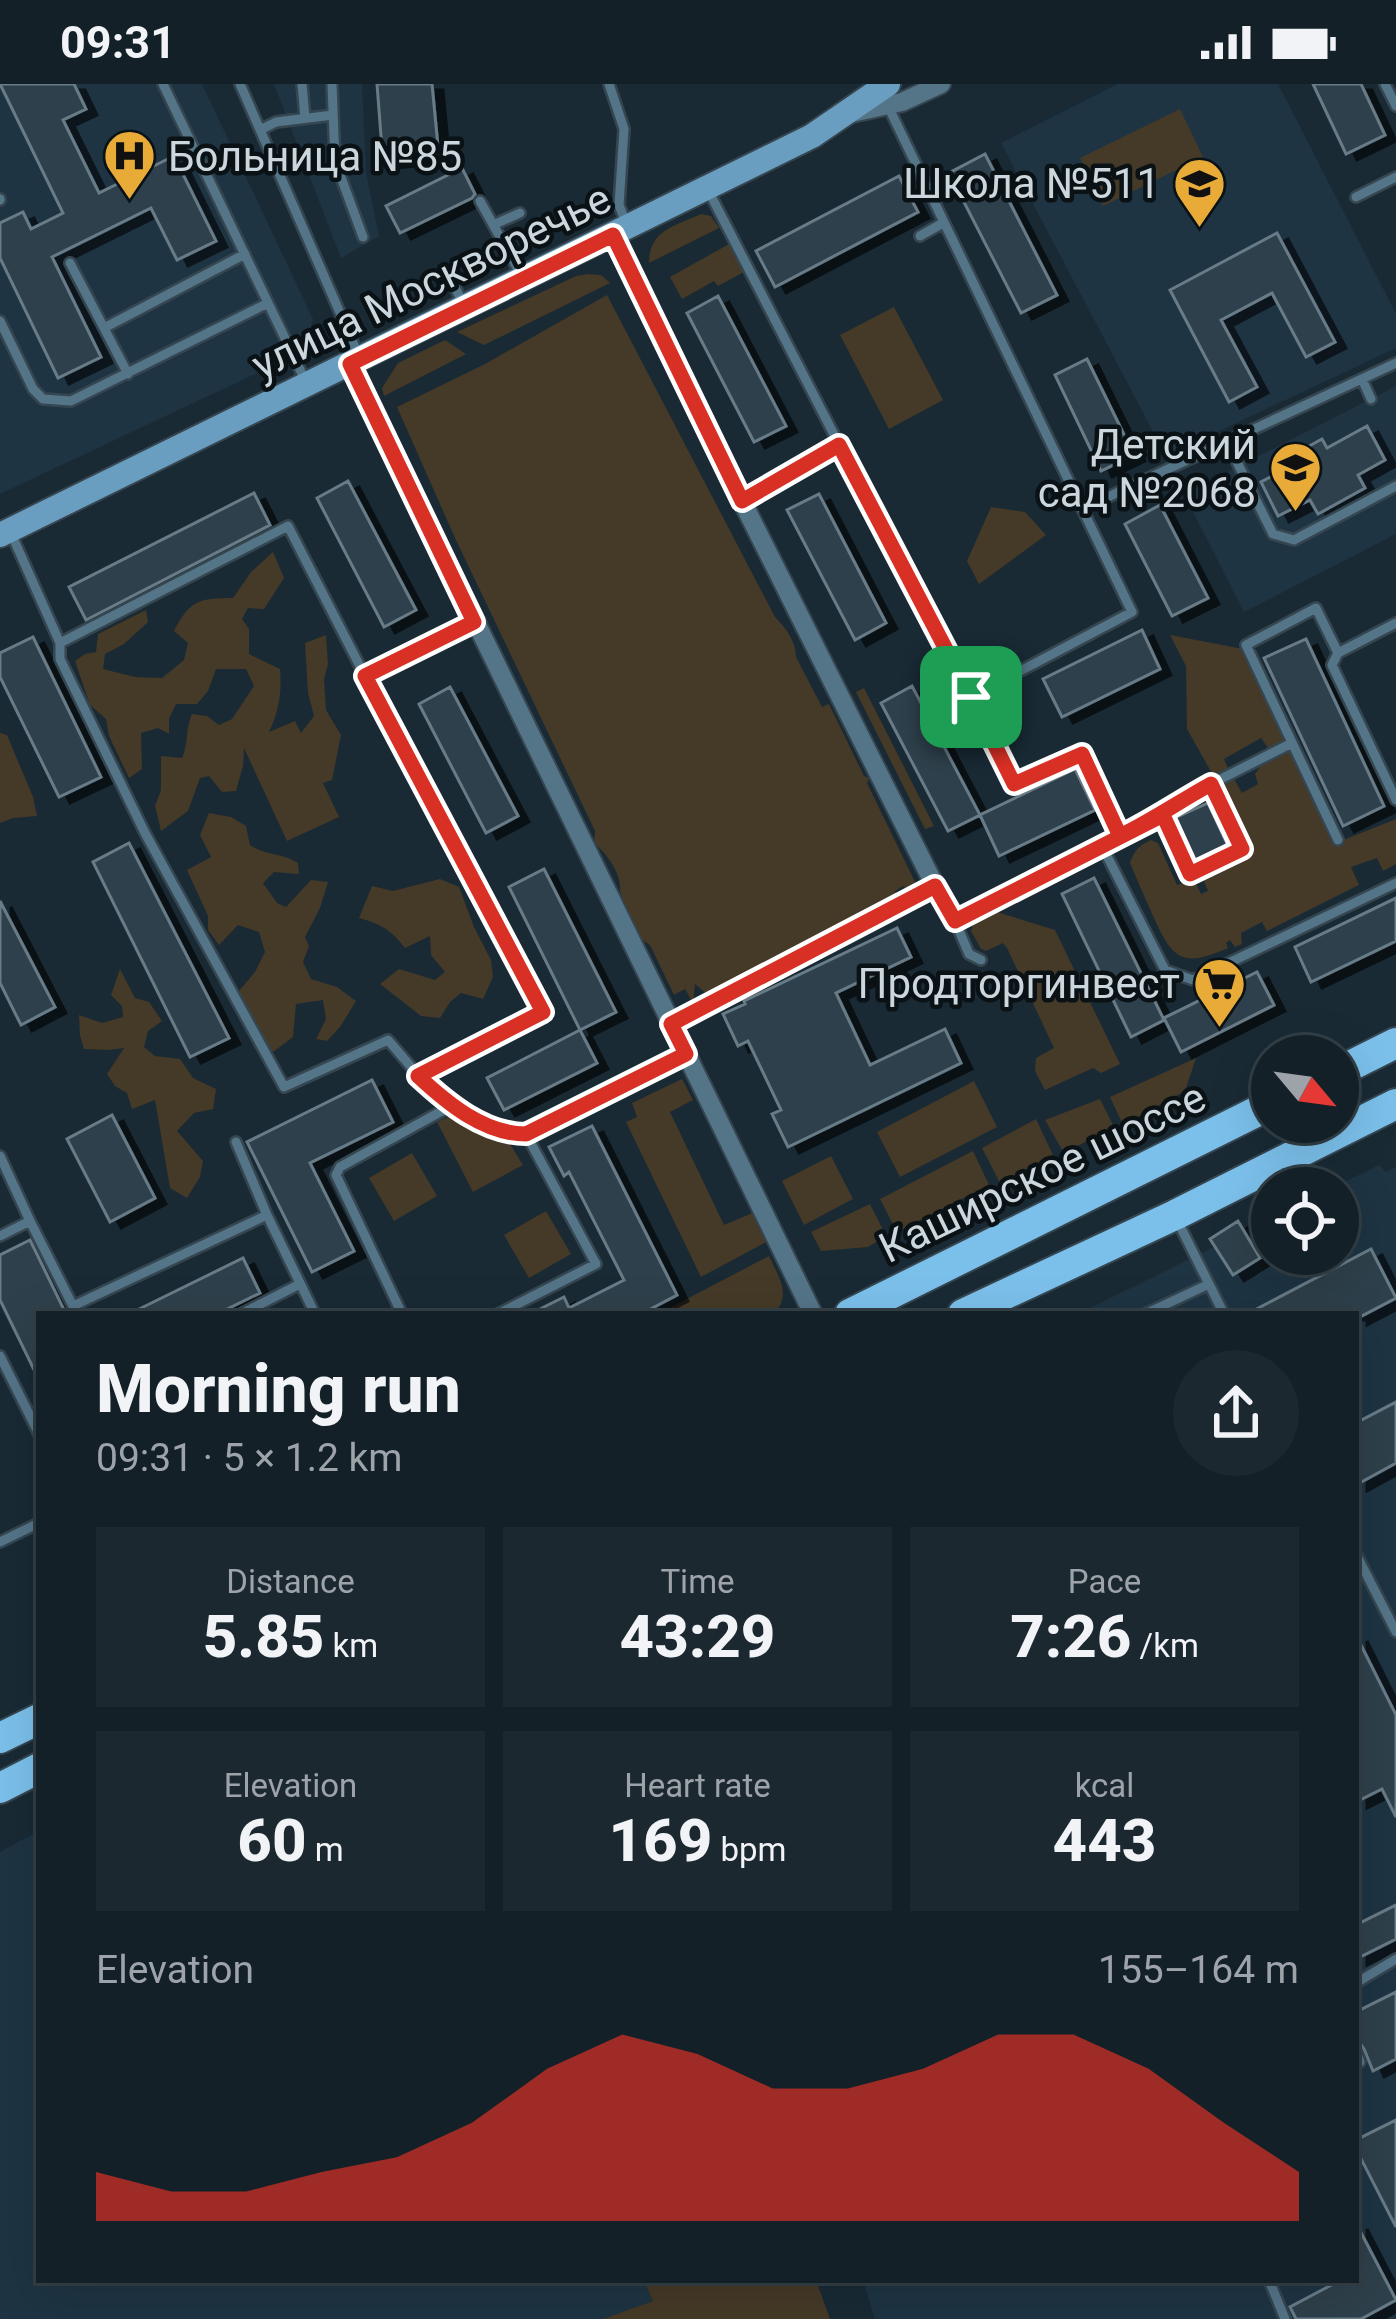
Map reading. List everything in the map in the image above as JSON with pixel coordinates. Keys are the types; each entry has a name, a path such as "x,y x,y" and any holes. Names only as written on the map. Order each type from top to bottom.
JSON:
{"main road":[{"name":"улица Москворечье","path":"5,533 812,136 886,93"},
{"path":"1359,1062 1396,1043"},
{"path":"969,1311 1396,1104"},
{"name":"Каширское шоссе","path":"856,1311 1251,1114"},
{"path":"0,1738 36,1720"},
{"path":"0,1788 36,1770"}],"street":[{"path":"886,93 920,95 941,84"},
{"path":"621,231 742,501 955,921"},
{"path":"355,362 474,622 812,1311"}],"lane":[{"path":"163,84 307,385"},
{"path":"240,84 355,362"},
{"path":"302,84 305,118"},
{"path":"332,84 335,161 364,237"},
{"path":"609,84 623,129 621,231"},
{"path":"1385,84 1396,106"},
{"path":"886,93 1132,612 971,697"},
{"path":"260,130 276,122 333,115"},
{"path":"1355,197 1396,177"},
{"path":"707,188 1014,784 1082,754 1120,836"},
{"path":"480,201 523,280"},
{"path":"494,225 520,213"},
{"path":"920,236 944,223"},
{"path":"104,328 244,254"},
{"path":"70,263 128,374"},
{"path":"452,282 466,308"},
{"path":"0,321 33,389 43,399 71,401 268,303"},
{"path":"1082,508 1396,363"},
{"path":"1362,379 1371,399"},
{"path":"1227,442 1273,534 1294,540 1396,486"},
{"path":"742,501 839,445"},
{"path":"60,643 289,526 543,1012 418,1076"},
{"path":"5,533 145,832 284,1087 388,1040 451,1106 508,1134 526,1134 686,1054"},
{"path":"1338,652 1316,608 1246,645 1338,840"},
{"path":"365,676 474,622"},
{"path":"1396,622 1338,652 1332,665 1396,800"},
{"path":"981,960 969,954 955,921 1290,744"},
{"path":"1163,815 1190,874 1242,849 1211,784"},
{"path":"1102,846 1165,970 1192,980 1396,883"},
{"path":"671,1024 935,886"},
{"path":"401,1311 336,1175 340,1167 451,1106"},
{"path":"504,1311 596,1264 526,1134"},
{"path":"236,1142 313,1311"},
{"path":"0,1156 75,1310 267,1215"},
{"path":"1175,1215 1222,1311"},
{"path":"0,1235 30,1221"},
{"path":"247,1311 300,1283"},
{"path":"1151,1311 1207,1285"},
{"path":"0,1356 36,1428"},
{"path":"0,1542 36,1524"},
{"path":"1359,1560 1396,1632"},
{"path":"1359,1981 1396,1959"},
{"path":"1270,2283 1285,2319"}],"shaded area":[{"name":"Больница №85","path":"0,84 202,84 313,319 306,350 0,494"},
{"path":"274,84 362,84 366,173 379,236 341,258"},
{"name":"Школа №511","path":"1118,84 1278,84 1396,314 1396,348 1166,456 1001,143"},
{"path":"1180,109 1203,157 1103,206 1080,158"},
{"path":"701,214 711,216 719,228 649,263 659,236"},
{"path":"729,244 744,272 718,286 714,281 682,299 670,277"},
{"path":"601,275 610,283 484,345 457,332 576,276"},
{"path":"607,295 775,617 792,640 822,707 829,704 869,778 867,783 916,884 895,891 899,896 857,925 845,924 715,996 695,984 693,1003 685,989 674,995 650,945 639,938 616,871 594,843 595,831 397,407"},
{"path":"894,307 943,400 889,429 840,335"},
{"path":"445,340 466,354 384,396 382,388 398,363"},
{"name":"Детский сад №2068","path":"1396,386 1396,534 1244,612 1184,494"},
{"path":"991,507 1025,512 1046,535 979,584 967,561"},
{"path":"273,552 284,578 264,609 248,608 242,619 249,629 249,654 280,669 279,701 269,732 295,721 301,733 314,716 305,643 326,635 326,710 341,735 332,780 323,783 339,817 287,841 244,748 236,791 222,792 209,776 200,778 188,811 161,831 155,806 161,790 161,756 182,758 192,714 207,716 219,725 232,719 254,686 246,669 216,669 197,704 176,704 169,734 158,728 141,733 142,769 129,778 106,719 90,705 75,661 96,652 98,634 146,610 148,622 105,654 103,669 162,678 184,660 188,643 174,631 185,613 204,600 233,598"},
{"path":"1170,635 1243,649 1284,740 1268,748 1261,738 1224,759 1229,770 1214,777 1187,729 1186,666"},
{"path":"864,688 934,826 925,829 856,692"},
{"path":"0,733 7,735 37,816 0,823"},
{"path":"1290,750 1336,843 1396,819 1396,864 1383,871 1377,858 1351,867 1359,885 1267,931 1262,922 1241,933 1242,944 1235,947 1230,940 1228,948 1213,954 1181,956 1167,943 1154,918 1130,863 1133,855 1151,840 1158,843 1177,885 1194,879 1201,894 1208,891 1202,876 1253,851 1221,786 1234,779 1242,793 1258,784 1255,774 1262,764"},
{"path":"209,813 246,826 250,845 298,863 299,874 274,872 263,883 277,903 286,907 311,880 328,882 305,937 309,946 303,962 311,979 337,987 356,1001 327,1041 316,1039 326,1019 323,1000 296,1004 293,1037 273,1052 242,1011 238,992 265,952 259,932 238,925 219,945 208,930 208,916 187,870 211,857 200,835"},
{"path":"440,879 459,887 491,960 493,977 483,999 461,993 440,1018 421,1016 380,984 399,969 435,980 445,972 431,955 430,936 405,948 385,928 359,918 372,886 393,891"},
{"path":"997,912 1055,930 1120,1064 1101,1073 1093,1068 1045,1090 1035,1071 1036,1058 1054,1048 1007,948 1003,943 981,949 971,931 974,923"},
{"path":"120,969 135,998 149,1002 162,1021 148,1031 144,1047 155,1056 180,1059 193,1078 216,1089 213,1109 194,1113 177,1131 203,1161 187,1198 170,1188 155,1100 132,1109 127,1093 107,1074 124,1048 84,1049 79,1015 102,1023 123,1017 122,1006 111,995"},
{"path":"1196,1058 1185,1091 1123,1125 1110,1097"},
{"path":"682,1079 693,1100 670,1112 724,1225 755,1212 768,1241 701,1277 626,1122 637,1117 632,1103"},
{"path":"974,1081 997,1127 900,1177 877,1132"},
{"path":"1100,1099 1114,1127 1064,1153 1045,1120"},
{"path":"453,1115 510,1144 523,1165 473,1192 437,1122"},
{"path":"1036,1119 1053,1155 1000,1183 982,1148"},
{"path":"973,1151 989,1185 897,1232 880,1199"},
{"path":"412,1153 437,1196 394,1221 369,1178"},
{"path":"831,1156 853,1199 804,1225 782,1181"},
{"path":"1379,1165 1386,1172 1396,1167 1396,2319 875,2319 864,2283 1359,2283 1359,1311 1084,1311 1214,1247 1210,1239 1238,1221 1244,1231 1251,1228 1251,1275 1359,1275 1359,1175"},
{"path":"870,1204 886,1236 868,1247 821,1251 811,1232"},
{"path":"546,1211 571,1254 529,1278 504,1235"},
{"path":"769,1256 783,1293 776,1311 664,1311"},
{"path":"36,1833 36,2283 645,2283 654,2301 603,2319 0,2319 0,1852"},
{"path":"645,2283 817,2283 830,2319 603,2319 653,2301"}],"building":[{"path":"0,84 74,84 86,109 63,120 99,193 174,156 216,241 177,260 151,208 52,257 101,357 58,378 0,258 0,223 23,212 31,229 63,213"},
{"path":"377,84 432,84 439,157 383,162"},
{"path":"1313,84 1361,84 1385,135 1346,154"},
{"path":"985,154 1057,295 1021,313 949,173"},
{"path":"462,168 475,194 472,198 400,233 386,206"},
{"path":"899,176 918,212 775,287 756,251"},
{"path":"1277,233 1335,342 1306,357 1272,293 1221,320 1257,387 1229,402 1170,290"},
{"path":"718,296 786,426 754,442 687,313"},
{"path":"1087,359 1134,455 1101,471 1055,375"},
{"path":"1367,426 1385,460 1358,475 1365,488 1318,514 1310,500 1278,516 1261,482 1306,458 1302,450 1322,439 1327,448"},
{"path":"348,481 416,610 384,627 317,498"},
{"path":"254,493 270,525 86,620 69,587"},
{"path":"819,494 886,623 855,640 787,510"},
{"path":"1160,505 1208,598 1172,616 1125,524"},
{"path":"1142,630 1160,669 1062,717 1043,679"},
{"path":"33,637 101,777 59,797 0,677 0,653"},
{"path":"1306,639 1384,806 1343,826 1264,658"},
{"path":"912,686 980,815 948,831 881,703"},
{"path":"450,687 518,816 486,833 419,704"},
{"path":"1075,769 1095,810 999,856 980,815"},
{"path":"1208,803 1228,846 1195,862 1175,818"},
{"path":"129,843 229,1038 190,1057 93,862"},
{"path":"544,869 616,1012 580,1030 509,887"},
{"path":"1094,878 1164,1020 1131,1037 1062,894"},
{"path":"1396,898 1396,941 1311,982 1295,947"},
{"path":"0,901 55,1007 21,1025 0,983"},
{"path":"897,928 911,957 836,993 870,1065 945,1029 961,1063 788,1147 772,1114 781,1110 748,1041 738,1046 723,1014"},
{"path":"1257,972 1274,1005 1181,1052 1164,1018"},
{"path":"580,1030 597,1063 504,1110 487,1078"},
{"path":"372,1080 393,1122 310,1163 354,1251 312,1272 247,1142"},
{"path":"112,1115 155,1198 110,1222 67,1139"},
{"path":"592,1126 677,1295 647,1311 536,1311 564,1297 569,1308 624,1280 569,1172 564,1176 549,1147"},
{"path":"1238,1221 1251,1243 1251,1264 1233,1275 1210,1239"},
{"path":"30,1240 65,1311 36,1311 36,1374 0,1300 0,1255"},
{"path":"1371,1249 1396,1298 1359,1317 1359,1311 1253,1311 1321,1275 1359,1275 1359,1255"},
{"path":"243,1258 260,1293 223,1311 135,1311"},
{"path":"1396,1402 1396,1463 1359,1483 1359,1421"},
{"path":"1359,1641 1396,1715 1396,1817 1382,1789 1359,1800"},
{"path":"1396,1905 1396,1939 1359,1958 1359,1924"},
{"path":"1396,1992 1396,2059 1373,2071 1359,2042 1359,2010"},
{"path":"1396,2120 1396,2227 1359,2155 1359,2138"},
{"path":"1359,2229 1396,2300 1361,2319 1296,2319 1290,2307 1335,2283 1359,2283"}],"place":[{"name":"Больница №85","path":"129,202"},
{"name":"Школа №511","path":"1199,229"},
{"name":"Детский сад №2068","path":"1295,514"},
{"name":"Продторгинвест","path":"1219,1029"}],"route":[{"path":"613,235 742,501 839,445 971,697 1014,784 1082,754 1120,836 1211,784 1242,849 1190,874 1163,815 955,921 935,886 671,1024 686,1054 526,1134 508,1134 451,1106 418,1076 543,1012 365,676 474,622 350,364 613,235"}]}
